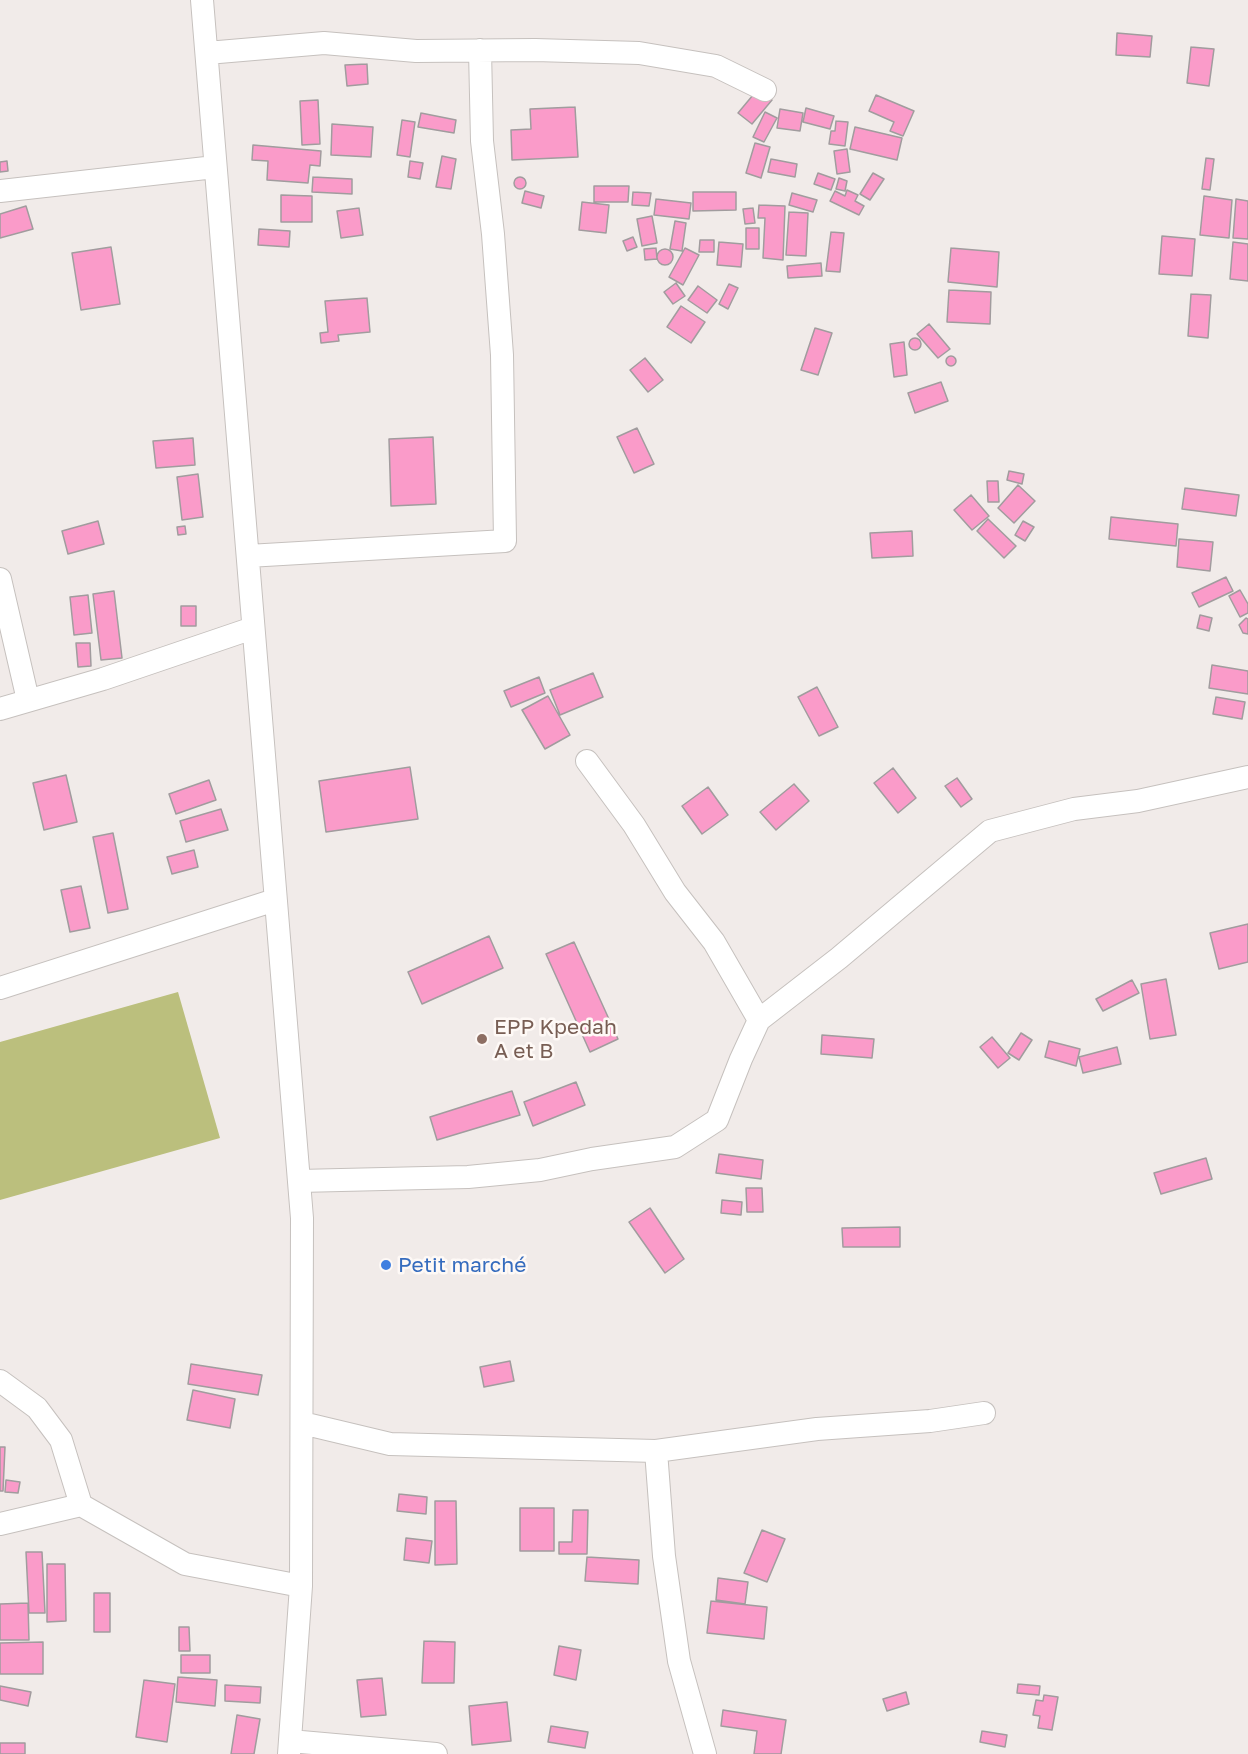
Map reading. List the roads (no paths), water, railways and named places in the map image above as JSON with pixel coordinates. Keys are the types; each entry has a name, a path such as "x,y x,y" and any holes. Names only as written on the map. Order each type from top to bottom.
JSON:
{"street":[{"path":"202,0 302,1218 301,1586 289,1748 436,1754"},
{"path":"207,53 324,43 416,51 639,53 716,66 765,90"},
{"path":"248,556 505,541 502,355 493,234 482,141 480,50"},
{"path":"0,190 215,167"},
{"path":"0,579 28,700"},
{"path":"0,709 103,679 253,628"},
{"path":"587,761 634,825 675,892 714,942 759,1020"},
{"path":"299,1181 468,1177 540,1170 592,1159 675,1147 717,1120 759,1020 839,958 990,831 1074,809 1138,801 1248,777"},
{"path":"0,988 275,900"},
{"path":"0,1381 37,1408 61,1440 81,1505"},
{"path":"302,1424 390,1444 656,1451 817,1429 930,1421 984,1413"},
{"path":"656,1451 664,1556 679,1661 705,1754"},
{"path":"0,1524 81,1505 185,1564 301,1586"}],"place":[{"name":"EPP Kpedah A et B","path":"482,1039"},
{"name":"Petit marché","path":"386,1265"}]}
